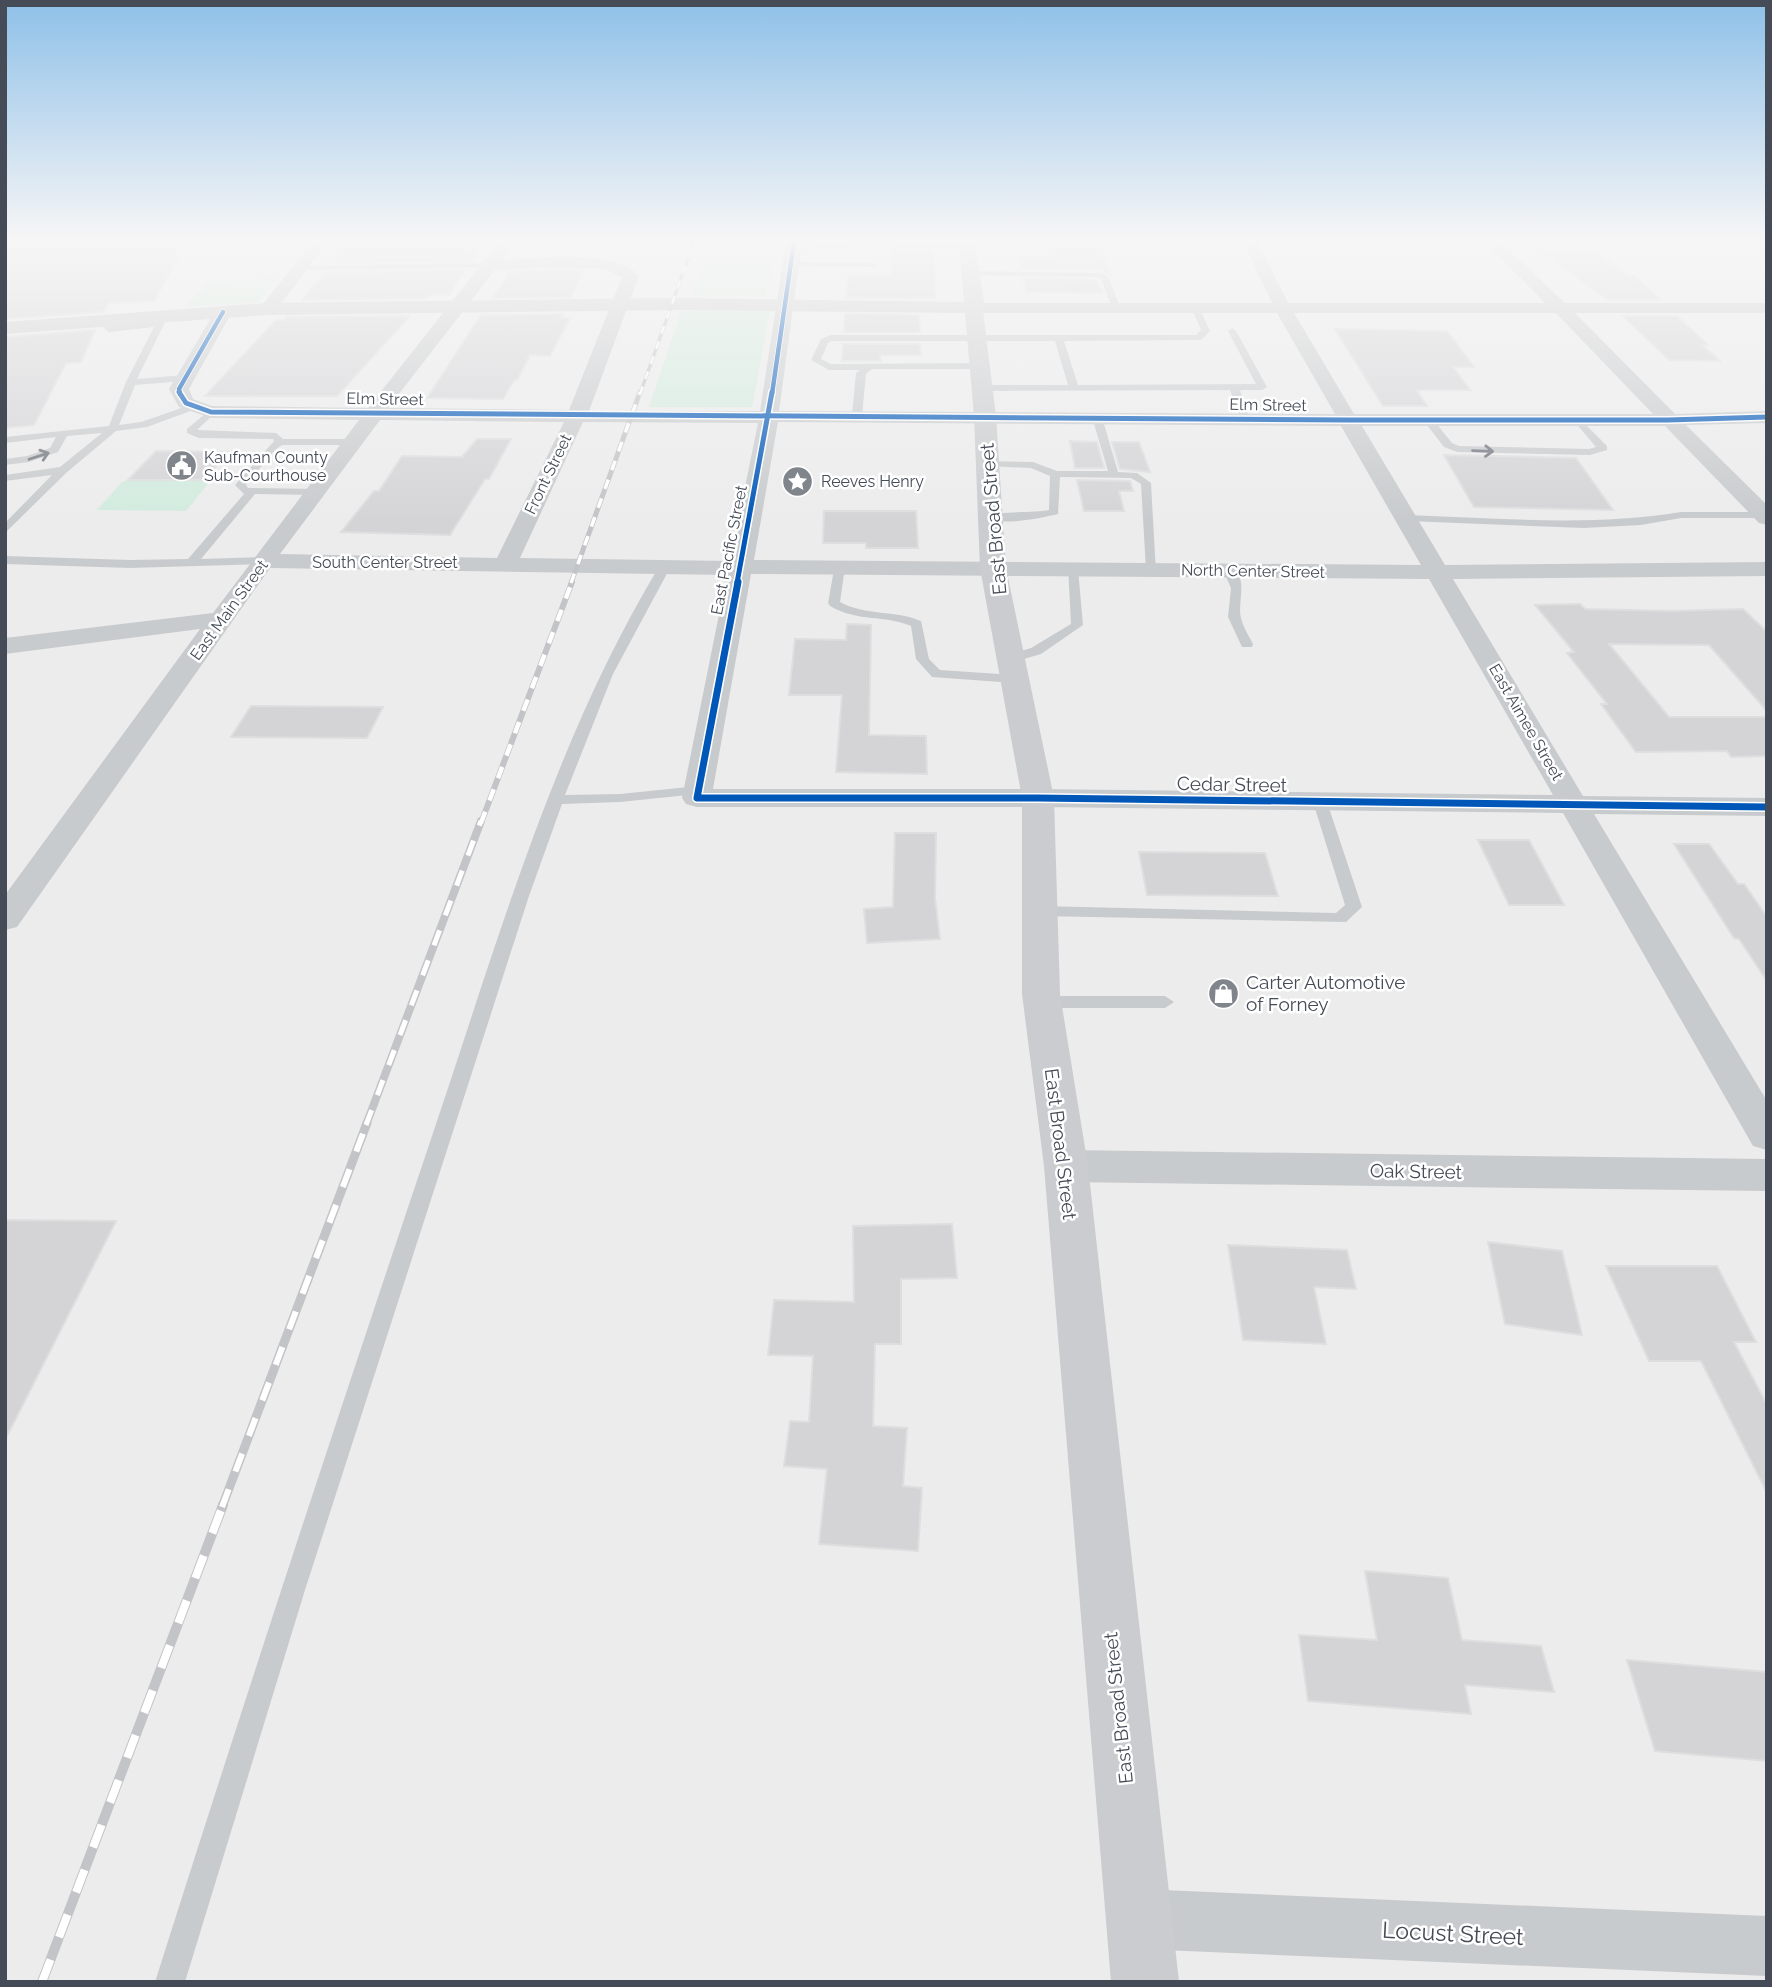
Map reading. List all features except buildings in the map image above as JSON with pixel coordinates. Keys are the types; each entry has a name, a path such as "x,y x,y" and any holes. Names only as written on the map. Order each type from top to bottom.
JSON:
{"main road":[{"name":"East Broad Street","path":"979,335 993,568 1038,798 1042,1002 1066,1166 1145,1982"}],"street":[{"path":"202,409 179,396 184,377 209,335"},
{"name":"East Main Street","path":"5,919 221,619 374,412 437,335"},
{"name":"Front Street","path":"506,563 577,415 610,335"},
{"name":"East Pacific Street","path":"697,794 769,415 782,335"},
{"name":"East Aimee Street","path":"1298,335 1767,1135"},
{"path":"1588,335 1668,421 1765,516"},
{"name":"Elm Street","path":"202,409 577,415 1349,420 1668,421 1767,417"},
{"name":"North Center Street","path":"579,562 715,560 740,567"},
{"name":"South Center Street","path":"264,561 579,562"},
{"name":"North Center Street","path":"579,562 664,568 1439,572 1767,569"},
{"path":"5,646 221,619"},
{"name":"Cedar Street","path":"697,794 1575,807 1767,807"},
{"name":"Oak Street","path":"1066,1166 1767,1175"},
{"name":"Locust Street","path":"1139,1919 1767,1946"}],"lane":[{"path":"5,530 64,470 113,428 131,382 155,335"},
{"path":"937,366 829,367 816,360 824,341 831,338 1198,338 1202,335"},
{"path":"936,339 928,346 929,362 982,377 1074,388 1262,387 1234,335"},
{"path":"1059,338 1074,388"},
{"path":"857,415 861,373 869,367"},
{"path":"131,382 184,377"},
{"path":"1234,388 1246,419"},
{"path":"5,440 143,425 202,409"},
{"path":"202,409 191,432 199,435 276,436 280,442"},
{"path":"1097,417 1114,474"},
{"path":"1428,420 1448,445 1457,449 1590,452 1603,448 1578,420"},
{"path":"5,462 29,459 54,450 62,434"},
{"path":"316,492 245,491 240,485 271,448 280,442 352,442"},
{"path":"988,463 1033,465 1055,474 1133,475 1146,482 1152,570"},
{"path":"5,478 64,470"},
{"path":"990,517 1028,517 1054,512 1055,474"},
{"path":"191,563 252,491"},
{"path":"1407,518 1584,525 1641,522 1681,515 1765,516"},
{"path":"5,560 191,563 264,561"},
{"path":"839,567 834,603 847,612 863,617 905,618 917,624 920,660 937,674 1012,669 1077,625 1072,569"},
{"path":"170,1982 296,1577 517,909 556,800 606,674 664,568"},
{"path":"1229,570 1237,588 1232,602 1233,621 1247,644"},
{"path":"556,800 697,794"},
{"path":"1040,911 1340,918 1354,908 1320,803"},
{"path":"1042,1002 1165,1002"}],"green space":[{"path":"673,335 766,335 752,407 649,407"},
{"path":"211,480 186,511 97,510 122,482"}],"railway":[{"path":"640,394 661,335"},
{"path":"571,583 640,392"},
{"path":"481,823 572,582"},
{"path":"366,1125 481,821"},
{"path":"222,1507 367,1123"},
{"path":"42,1982 223,1505"}],"cycle path":[{"path":"210,335 179,389 186,403 211,412 1349,420 1668,420 1767,417"},
{"path":"781,335 769,415 697,798 1038,798 1767,807"}],"place":[{"name":"Kaufman County Sub-Courthouse","path":"181,466"},
{"name":"Reeves Henry","path":"798,481"},
{"name":"Carter Automotive of Forney","path":"1223,993"}]}
